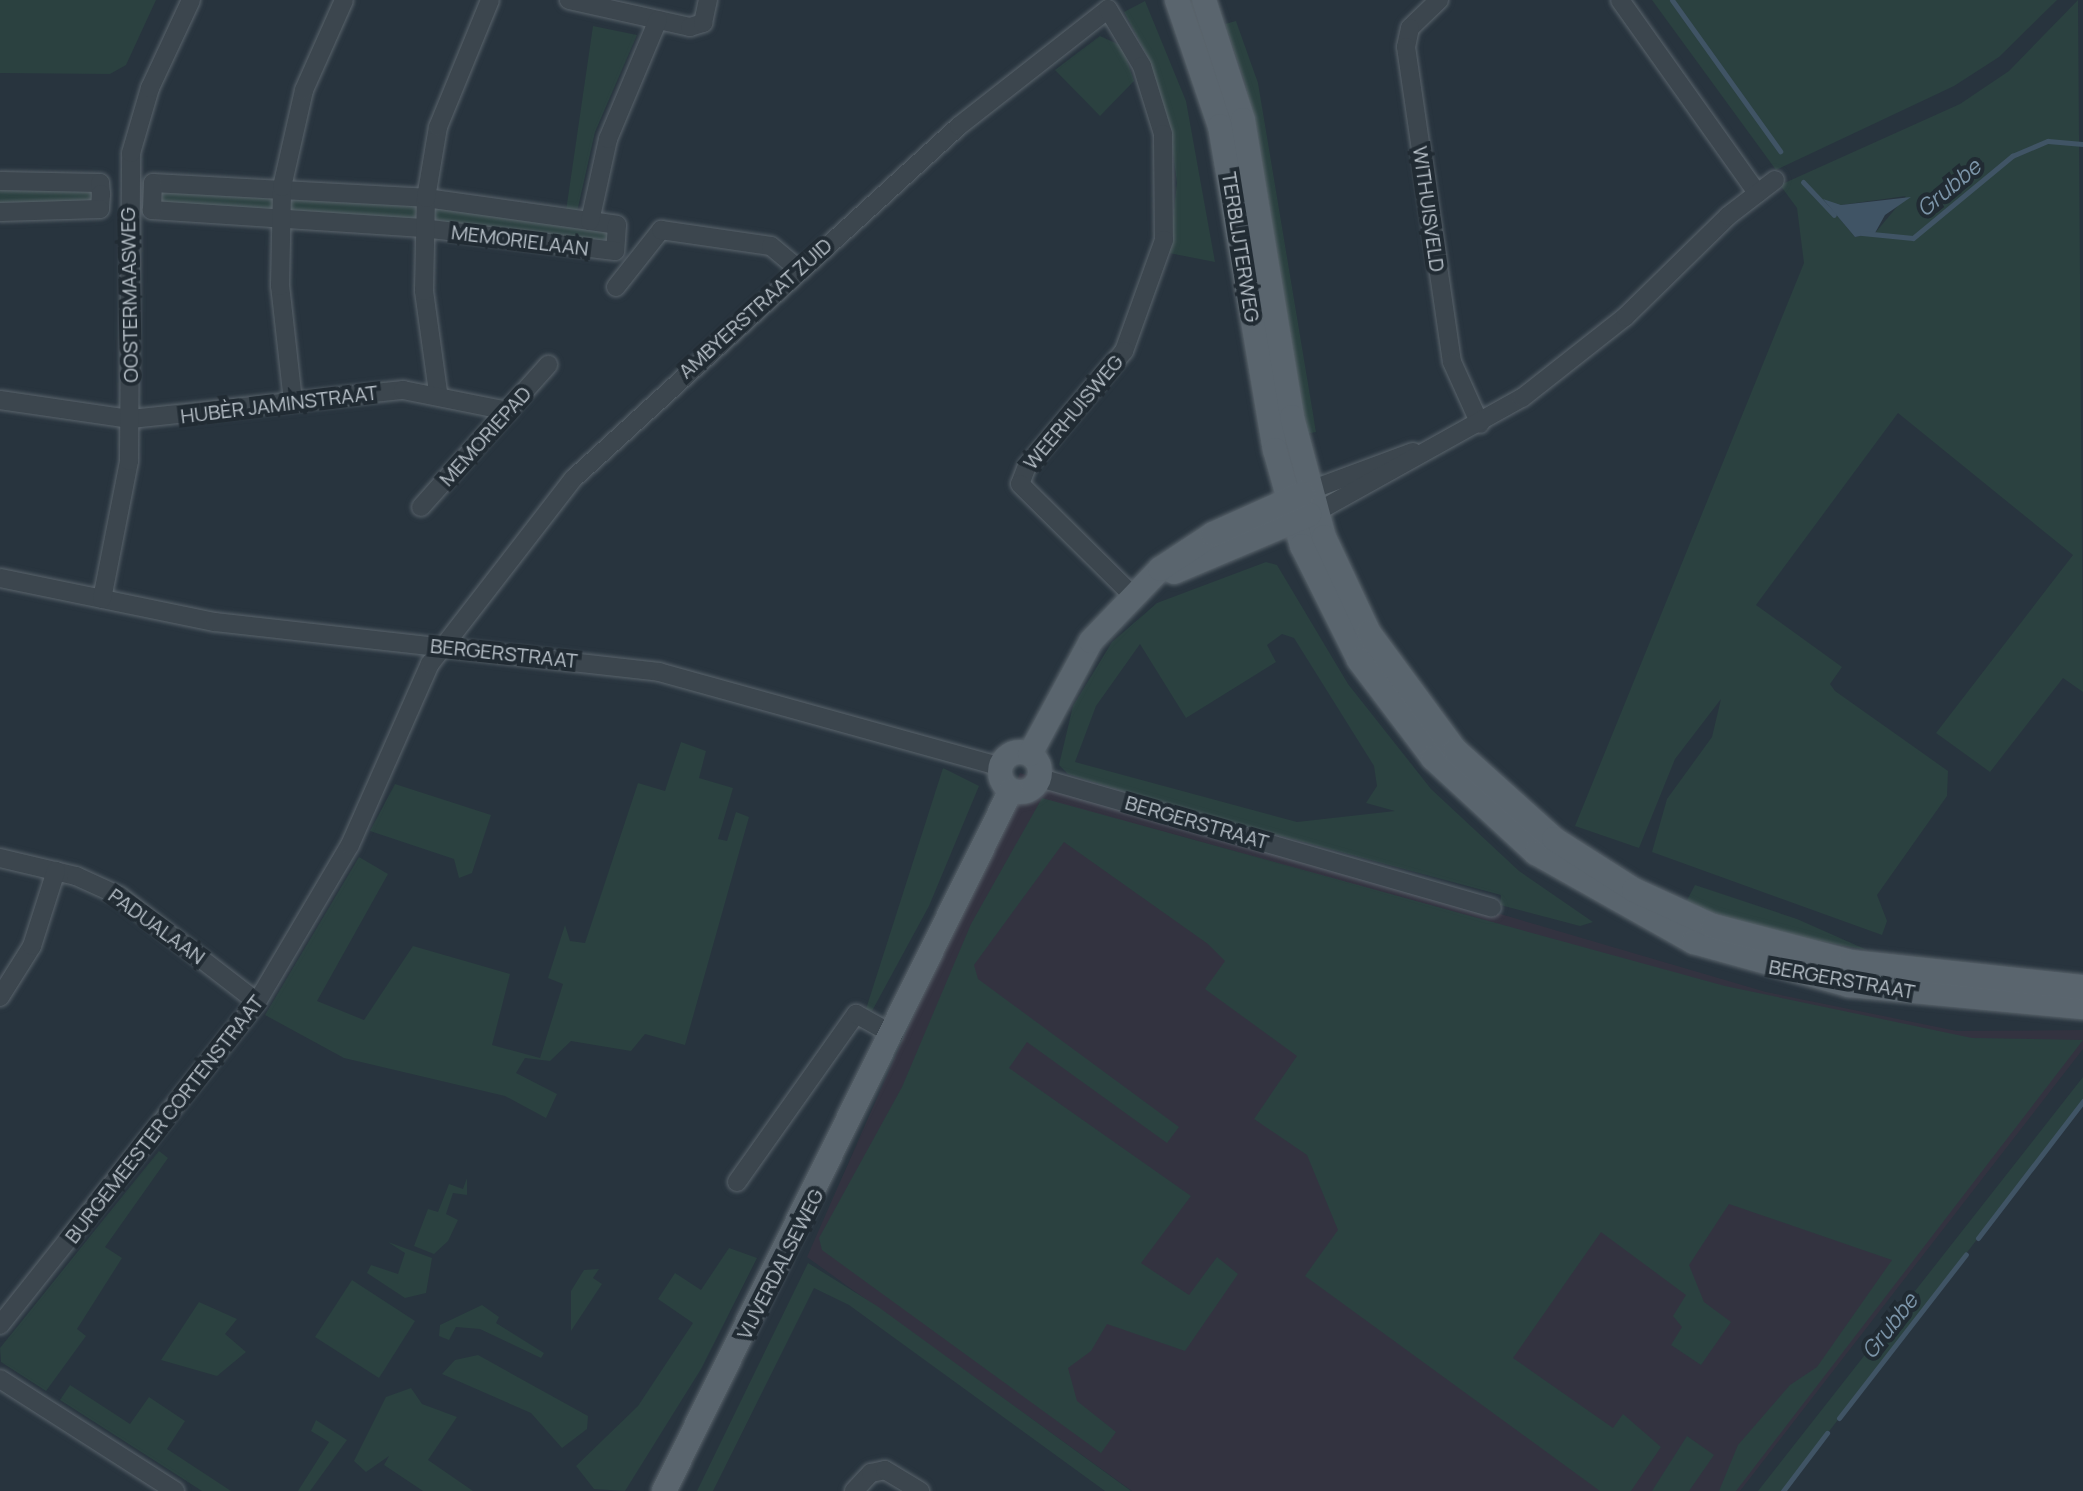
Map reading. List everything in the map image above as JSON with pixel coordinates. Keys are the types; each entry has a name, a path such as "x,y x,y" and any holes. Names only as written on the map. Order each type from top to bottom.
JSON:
{"main road":[{"name":"TERBLIJTERWEG","path":"1177,0 1220,126 1301,506 1346,638 1417,740 1503,827 1617,893"},
{"name":"TERBLIJTERWEG","path":"1204,0 1243,120 1301,506"},
{"path":"1030,754 1079,660 1133,596 1301,506"},
{"path":"1012,754 1030,754 1040,778 1030,790 1011,790 1001,767 1012,754"},
{"name":"VIJVERDALSEWEG","path":"664,1491 894,1035 1011,790"},
{"name":"BERGERSTRAAT","path":"1617,893 1713,926 1818,956 2083,987"},
{"name":"BERGERSTRAAT","path":"1617,893 1694,942 1813,978 2083,1007"}],"street":[{"name":"OOSTERMAASWEG","path":"102,599 131,419 131,153 150,88 191,0"},
{"path":"293,401 280,216 282,187 304,90 344,0"},
{"path":"438,392 423,228 426,198 438,127 490,0"},
{"path":"569,0 697,27 708,0"},
{"name":"WITHUISVELD","path":"1439,0 1410,28 1406,47 1452,362 1480,424"},
{"path":"1620,0 1757,193"},
{"name":"AMBYERSTRAAT ZUID","path":"443,647 603,445 984,105 1108,9"},
{"name":"WEERHUISWEG","path":"1108,9 1135,51 1160,122 1168,180 1164,240 1124,351 1027,466 1020,484 1133,596"},
{"path":"590,221 608,139 658,20"},
{"path":"1301,506 1480,424 1575,359 1775,180"},
{"path":"0,181 100,183 101,194 100,209 0,212"},
{"name":"MEMORIELAAN","path":"153,183 282,187 426,198 617,225 615,251 423,228 280,216 152,210 153,183"},
{"path":"616,287 661,230 771,246 798,269"},
{"name":"MEMORIEPAD","path":"421,507 548,365"},
{"name":"HUBÈR JAMINSTRAAT","path":"0,400 131,419 293,401 438,392 508,411"},
{"name":"BERGERSTRAAT","path":"0,578 215,622 680,676 1001,767"},
{"name":"BURGEMEESTER CORTENSTRAAT","path":"0,1325 257,1002 350,845 443,647"},
{"name":"BERGERSTRAAT","path":"1040,778 1492,908"},
{"name":"PADUALAAN","path":"0,858 56,871 133,903 257,1002"},
{"path":"0,997 32,946 56,871"},
{"path":"737,1182 856,1014 894,1035"},
{"path":"0,1379 146,1482 175,1491"},
{"path":"854,1491 871,1473 885,1470 920,1491"}],"shaded area":[{"path":"1911,197 1885,215 1875,233 1855,237 1823,199 1841,205"},
{"path":"1020,773 1766,992 1957,1031 2083,1030 2083,1049 1740,1491 1132,1491 807,1257"}],"green space":[{"path":"0,0 156,0 126,65 110,74 0,73"},
{"path":"1652,0 2057,0 1999,57 1954,86 1776,170"},
{"path":"2078,0 2083,692 2063,678 1990,772 1936,733 2073,555 1898,413 1756,605 1842,667 1830,684 1835,691 1948,771 1947,796 1877,895 1887,921 1882,935 1652,852 1667,799 1712,737 1721,699 1675,759 1639,848 1575,826 1804,263 1797,208 1780,185 1960,104 2009,71","holes":["1906,196 1875,233 1855,237 1824,200 1841,205"]},
{"path":"1145,1 1186,101 1215,262 1169,253 1177,183 1170,129 1149,59 1124,12"},
{"path":"1236,21 1258,83 1316,432 1304,434 1246,86 1225,24"},
{"path":"593,26 637,35 595,132 577,212 566,211"},
{"path":"1100,36 1122,46 1134,81 1100,116 1055,70"},
{"path":"0,184 93,189 93,200 0,206"},
{"path":"157,191 275,191 273,211 161,205"},
{"path":"288,192 418,203 415,223 286,212"},
{"path":"433,205 609,232 608,245 431,224"},
{"path":"1266,562 1277,565 1348,684 1431,789 1519,871 1593,922 1580,926 1500,905 1501,895 1166,805 1068,774 1059,765 1073,706 1112,642 1157,603","holes":["1282,634 1294,638 1374,766 1377,786 1366,803 1395,811 1297,822 1075,762 1096,706 1140,644 1186,718 1276,662 1267,645"]},
{"path":"681,742 706,751 699,778 733,788 718,839 727,841 736,812 749,817 685,1045 645,1034 631,1051 571,1041 550,1061 525,1058 516,1073 557,1094 546,1118 505,1096 344,1058 265,1015 359,857 388,874 317,1001 364,1020 413,946 510,974 492,1045 540,1058 563,984 548,978 565,925 570,941 585,943 638,783 665,791"},
{"path":"943,768 979,786 929,906 872,1011 866,1009"},
{"path":"395,784 491,815 472,873 459,878 454,859 370,831"},
{"path":"1042,798 1725,986 1972,1038 2083,1040 1736,1491 1719,1491 1738,1445 1790,1385 1817,1367 1892,1260 1729,1204 1689,1265 1704,1302 1731,1322 1701,1365 1671,1345 1682,1327 1673,1316 1686,1295 1601,1232 1513,1358 1613,1428 1623,1414 1661,1447 1631,1491 1600,1491 1305,1276 1338,1230 1307,1155 1254,1119 1297,1056 1205,989 1225,961 1208,944 1064,842 974,965 978,979 1179,1127 1167,1143 1027,1042 1009,1068 1191,1196 1141,1263 1189,1295 1217,1257 1238,1274 1185,1351 1107,1324 1091,1351 1068,1368 1077,1401 1116,1432 1101,1453 822,1250 819,1238 902,1087 971,924"},
{"path":"1695,885 1797,919 1867,950 1747,927 1686,902"},
{"path":"2083,1077 2083,1102 1783,1491 1758,1491"},
{"path":"159,1151 168,1158 105,1247 122,1258 77,1329 86,1336 46,1391 1,1362 0,1348"},
{"path":"467,1178 467,1195 453,1193 446,1214 458,1220 448,1241 434,1254 414,1246 428,1209 438,1212 449,1184 463,1189"},
{"path":"388,1242 432,1258 426,1293 405,1298 367,1273 371,1265 398,1274 405,1253"},
{"path":"729,1248 757,1258 701,1369 625,1491 594,1489 576,1466 638,1406 693,1323 658,1299 675,1273 701,1290"},
{"path":"808,1263 877,1306 1131,1491 1105,1491 849,1305 814,1288 713,1491 697,1491"},
{"path":"599,1269 593,1278 602,1284 571,1331 571,1291 584,1270"},
{"path":"352,1280 415,1321 379,1378 315,1337"},
{"path":"199,1302 237,1319 225,1334 246,1352 217,1376 161,1360"},
{"path":"482,1305 499,1317 496,1323 544,1353 541,1358 480,1329 456,1327 449,1340 439,1336 440,1325"},
{"path":"478,1355 588,1416 587,1429 562,1448 531,1413 442,1374 455,1360"},
{"path":"70,1385 130,1424 149,1397 185,1421 167,1449 231,1491 202,1491 60,1400"},
{"path":"411,1388 422,1404 457,1417 428,1460 473,1491 423,1491 384,1465 389,1456 366,1472 354,1461 386,1397"},
{"path":"316,1420 347,1440 310,1491 298,1491 329,1442 311,1431"},
{"path":"1687,1436 1714,1455 1689,1491 1652,1491"}],"waterway":[{"name":"Grubbe","path":"1672,0 1780,151"},
{"name":"Grubbe","path":"1862,233 1913,238 2012,156 2048,141 2083,144"},
{"name":"Grubbe","path":"1803,182 1834,215"},
{"name":"Grubbe","path":"1978,1238 2083,1101"},
{"name":"Grubbe","path":"1839,1418 1966,1254"},
{"name":"Grubbe","path":"1783,1491 1827,1433"}]}
